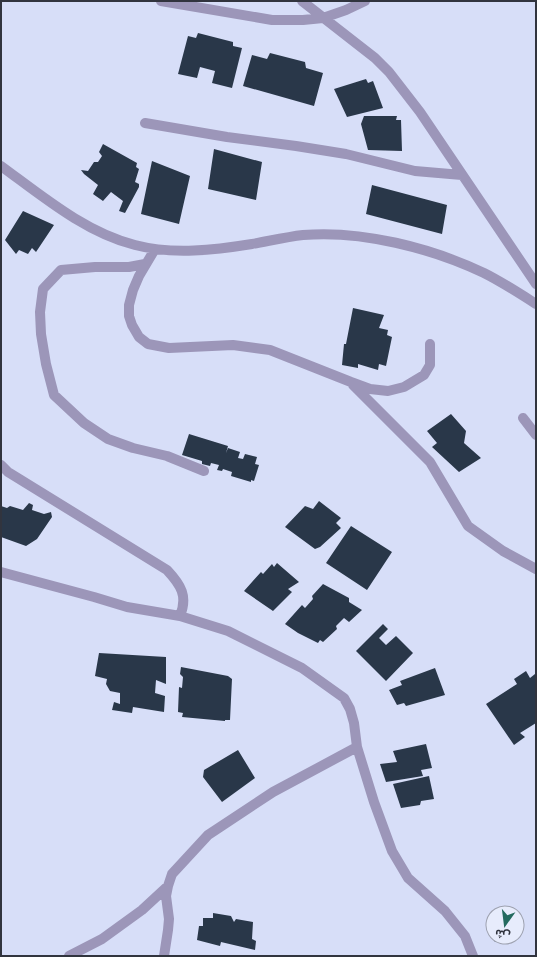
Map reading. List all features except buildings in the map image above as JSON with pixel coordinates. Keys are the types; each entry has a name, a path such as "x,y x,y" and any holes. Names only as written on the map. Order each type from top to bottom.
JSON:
{"street":[{"path":"161,1 272,20 303,20 323,18 346,10 365,1"},
{"path":"302,1 376,58 389,72 420,112 536,284"},
{"path":"145,123 227,137 346,154 415,170 462,174"},
{"path":"1,166 52,203 98,232 135,245 155,249 186,250 216,249 304,235 353,236 379,239 433,253 457,262 485,274 536,304"},
{"path":"155,249 133,290 129,305 129,316 132,325 139,337 148,344 169,348 233,345 270,350 370,389 388,391 404,387 424,375 430,365 430,344"},
{"path":"146,264 128,267 95,267 61,270 43,289 40,312 41,334 46,364 54,395 84,423 108,439 133,448 167,456 204,471"},
{"path":"351,382 430,462 468,526 503,551 536,569"},
{"path":"523,418 536,435"},
{"path":"1,465 8,472 167,570 176,580 184,597 184,606 180,616"},
{"path":"1,572 127,607 180,616 228,632 302,668 344,698 350,709 354,723 357,747 374,802 392,851 408,878 445,911 465,936 472,956"},
{"path":"164,956 169,919 166,896 172,874 208,835 273,792 357,747"},
{"path":"69,956 102,939 142,910 168,886"}]}
